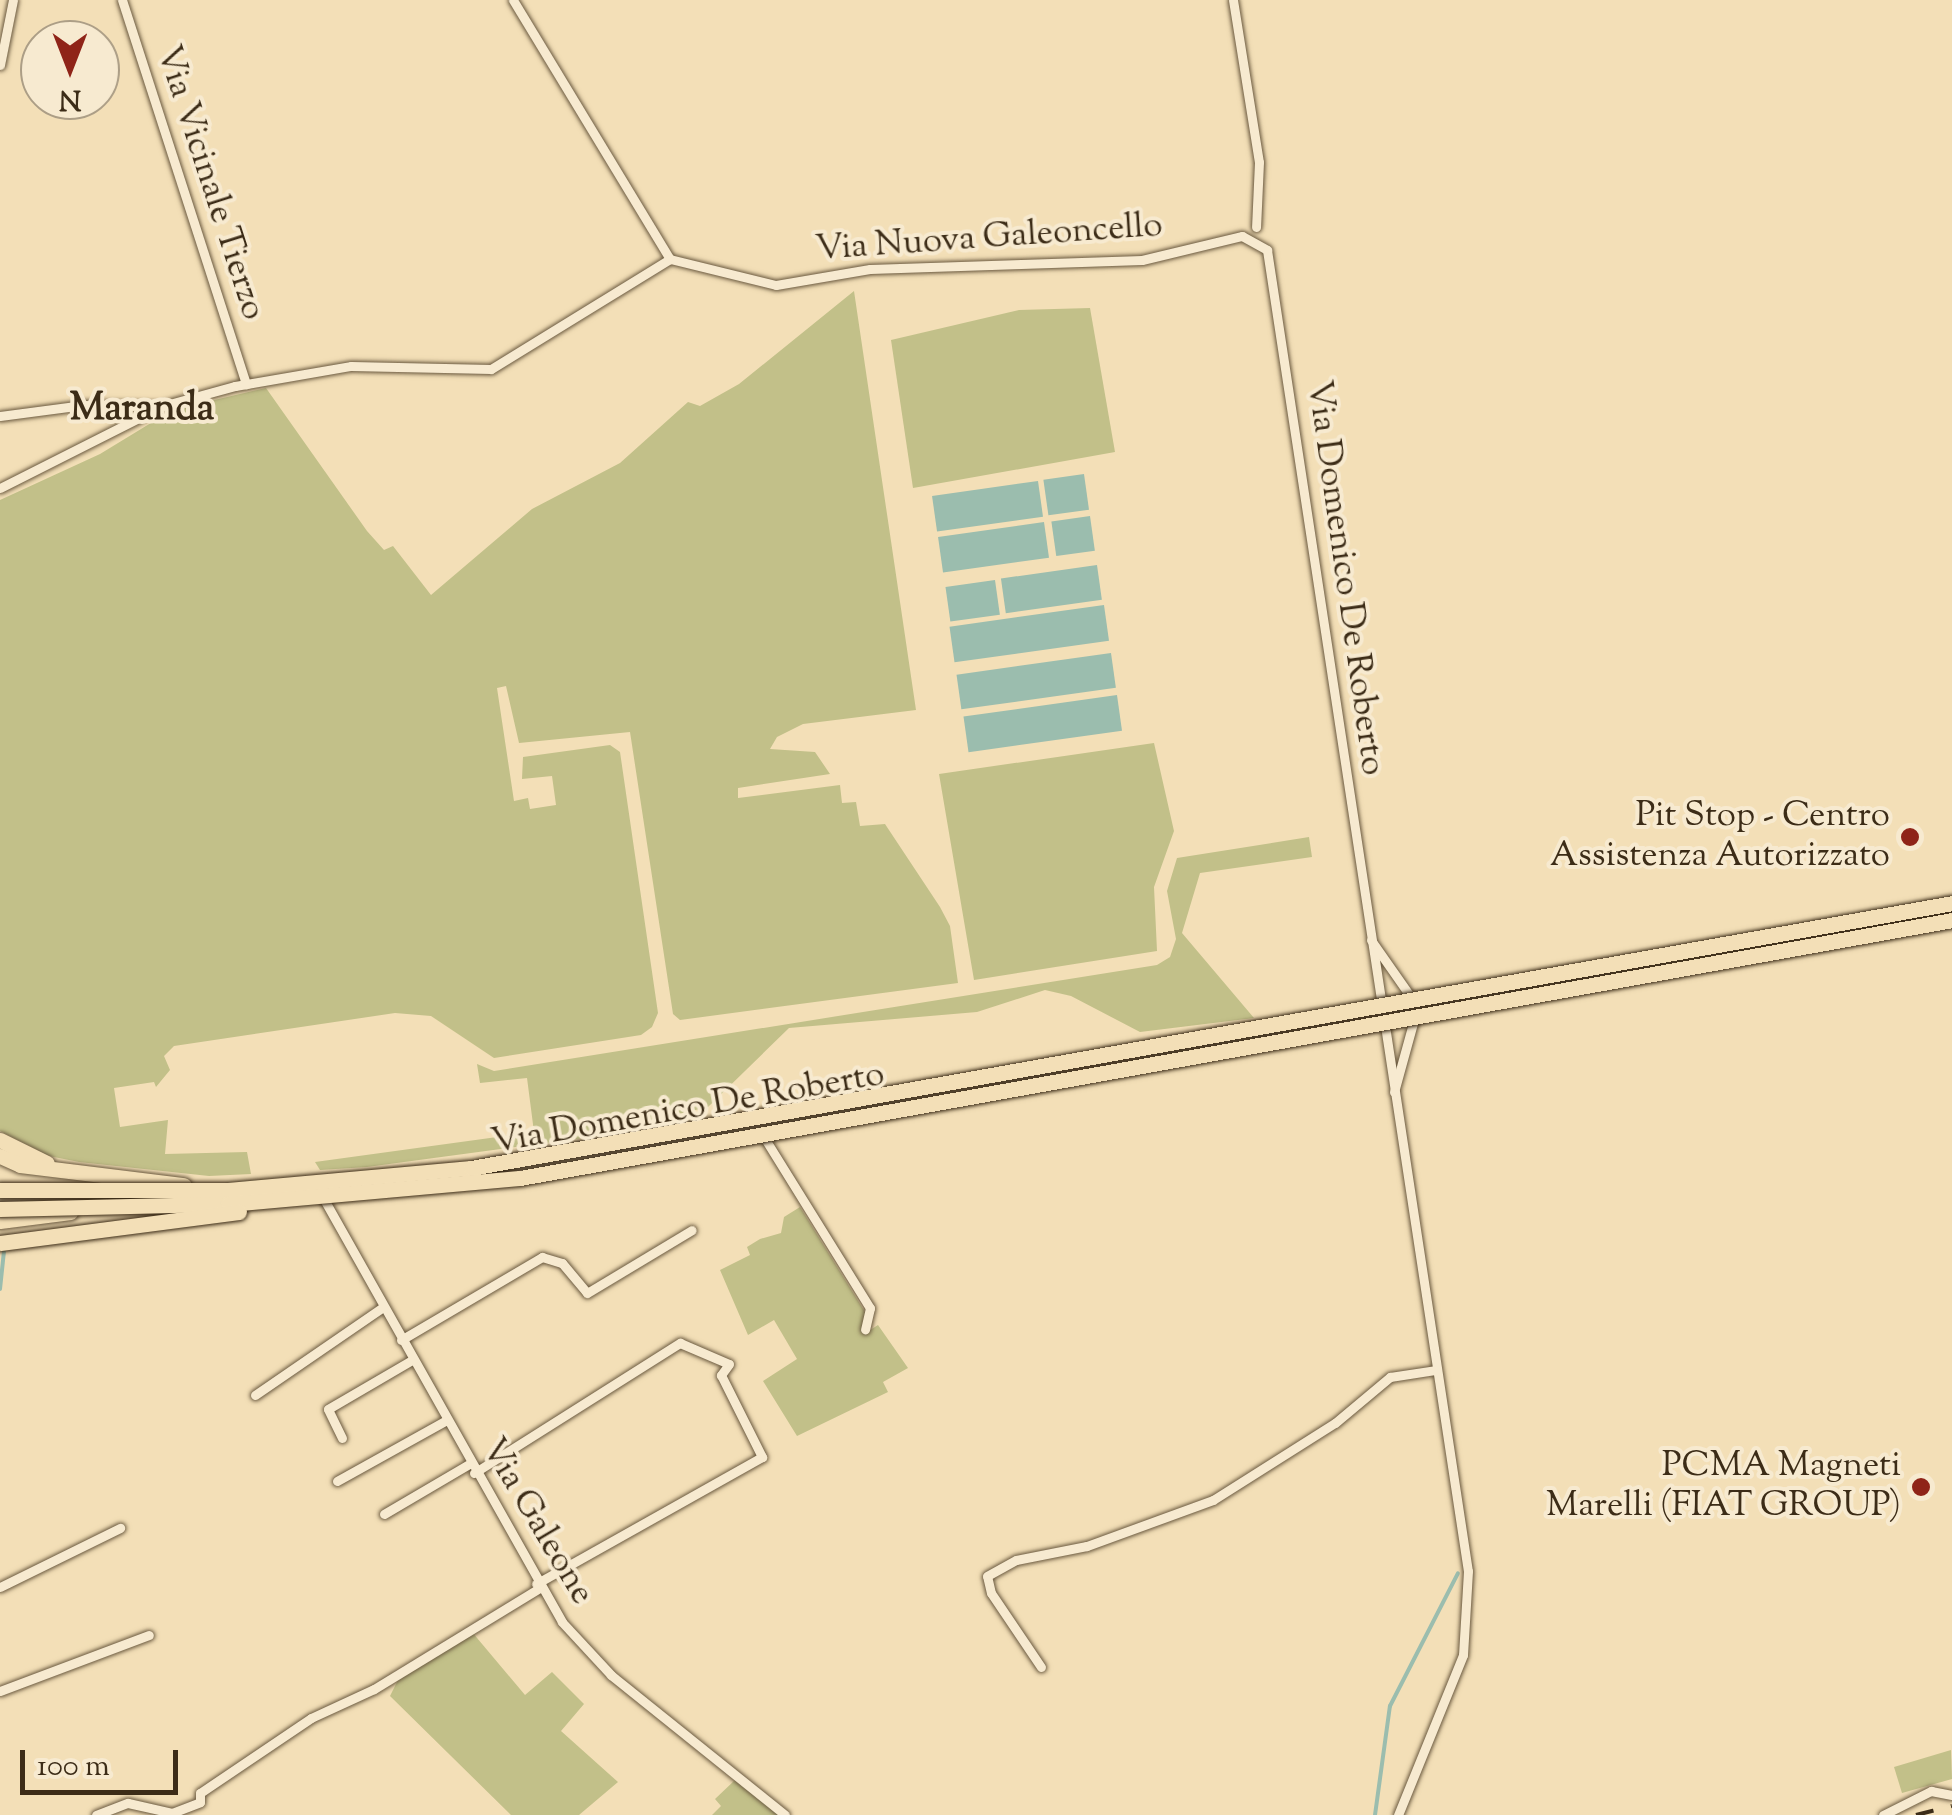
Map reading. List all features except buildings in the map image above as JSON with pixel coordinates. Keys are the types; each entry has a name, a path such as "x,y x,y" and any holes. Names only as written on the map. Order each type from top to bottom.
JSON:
{"highway":[{"path":"0,1194 228,1190 471,1168 1952,902"},
{"path":"0,1243 347,1196 520,1178 824,1128 1952,917"},
{"path":"0,1140 70,1170"},
{"path":"0,1156 70,1170 228,1190"},
{"path":"0,1209 347,1196"},
{"path":"0,1221 106,1207"}],"street":[{"path":"0,65 14,0"},
{"name":"Via Vicinale Tierzo","path":"122,0 246,384"},
{"path":"0,488 162,406 246,384 351,366 490,369 670,258 514,0"},
{"path":"1233,0 1259,162 1255,232"},
{"name":"Via Nuova Galeoncello","path":"670,258 776,285 870,268 1142,260 1255,232"},
{"name":"Via Domenico De Roberto","path":"1255,232 1268,254 1378,1014 1468,1571 1462,1655 1398,1815"},
{"path":"0,416 83,405 162,406"},
{"name":"Via Domenico De Roberto","path":"0,1194 319,1191 519,1169 1378,1014 1952,917"},
{"name":"Via Domenico De Roberto","path":"1367,934 1415,1008 1392,1099"},
{"path":"758,1127 870,1308 865,1329"},
{"name":"Via Galeone","path":"319,1191 537,1586 611,1676 785,1815"},
{"path":"401,1340 542,1258 562,1263 586,1293 692,1230"},
{"path":"255,1395 383,1307"},
{"path":"96,1815 128,1804 172,1813 200,1802 200,1792 311,1718 374,1689 537,1586 760,1459 762,1448 721,1376 726,1360 680,1343 472,1469 384,1514"},
{"path":"342,1438 328,1410 412,1360"},
{"path":"1041,1667 991,1593 987,1576 1016,1560 1087,1546 1213,1500 1335,1422 1390,1377 1436,1370"},
{"path":"337,1481 446,1421"},
{"path":"0,1587 120,1528"},
{"path":"0,1691 150,1635"},
{"path":"1884,1815 1931,1791 1952,1796"}],"shaded area":[{"path":"854,291 916,710 803,724 777,737 770,749 815,752 830,774 738,788 738,798 840,785 842,803 856,802 860,826 885,824 940,907 950,926 958,983 680,1020 673,1014 630,732 519,743 506,686 497,688 514,801 528,798 530,809 556,805 552,776 522,779 523,757 610,745 620,752 658,1013 652,1027 641,1035 494,1058 431,1016 395,1013 174,1046 164,1056 170,1070 156,1087 154,1082 114,1088 120,1127 168,1120 165,1154 247,1152 251,1174 209,1176 79,1162 49,1156 0,1131 0,500 100,454 164,415 172,422 180,418 180,408 266,388 367,531 384,550 393,546 431,595 532,509 620,463 688,402 700,406 739,384"},
{"path":"1090,308 1115,452 913,488 891,340 1019,310"},
{"path":"1084,474 1089,510 1048,515 1043,480"},
{"path":"1038,481 1043,517 937,532 932,496"},
{"path":"1090,516 1095,551 1056,556 1051,521"},
{"path":"1044,522 1049,558 943,573 938,537"},
{"path":"1097,565 1102,600 1006,613 1001,578"},
{"path":"995,580 1000,615 950,622 945,587"},
{"path":"1104,605 1109,641 955,662 950,627"},
{"path":"1111,653 1116,688 961,709 957,675"},
{"path":"1117,695 1122,731 969,752 964,717"},
{"path":"1154,743 1174,831 1154,887 1157,951 974,980 939,774"},
{"path":"1309,837 1312,857 1200,873 1182,933 1254,1018 1140,1032 1071,996 1045,990 977,1012 789,1028 708,1107 633,1125 628,1132 367,1167 320,1170 315,1162 534,1132 527,1078 480,1083 477,1064 494,1071 1157,965 1170,957 1176,939 1167,891 1177,858"},
{"path":"800,1207 865,1312 864,1334 878,1325 908,1368 883,1382 888,1392 797,1436 763,1381 797,1359 774,1320 748,1335 720,1270 750,1255 747,1247 760,1239 781,1233 784,1217"},
{"path":"472,1632 525,1695 552,1672 584,1704 561,1731 618,1782 579,1815 511,1815 390,1696 399,1678"},
{"path":"1951,1750 1952,1779 1902,1793 1894,1767"},
{"path":"735,1780 780,1815 712,1815 721,1806 715,1799"}],"waterway":[{"path":"0,1289 4,1252"},
{"path":"1375,1815 1390,1706 1458,1573"}],"railway":[{"path":"1916,1815 1952,1806"}],"place":[{"name":"Pit Stop - Centro Assistenza Autorizzato","path":"1910,837"},
{"name":"PCMA Magneti Marelli (FIAT GROUP)","path":"1921,1487"}],"district":[{"name":"Maranda","path":"142,411"}]}
